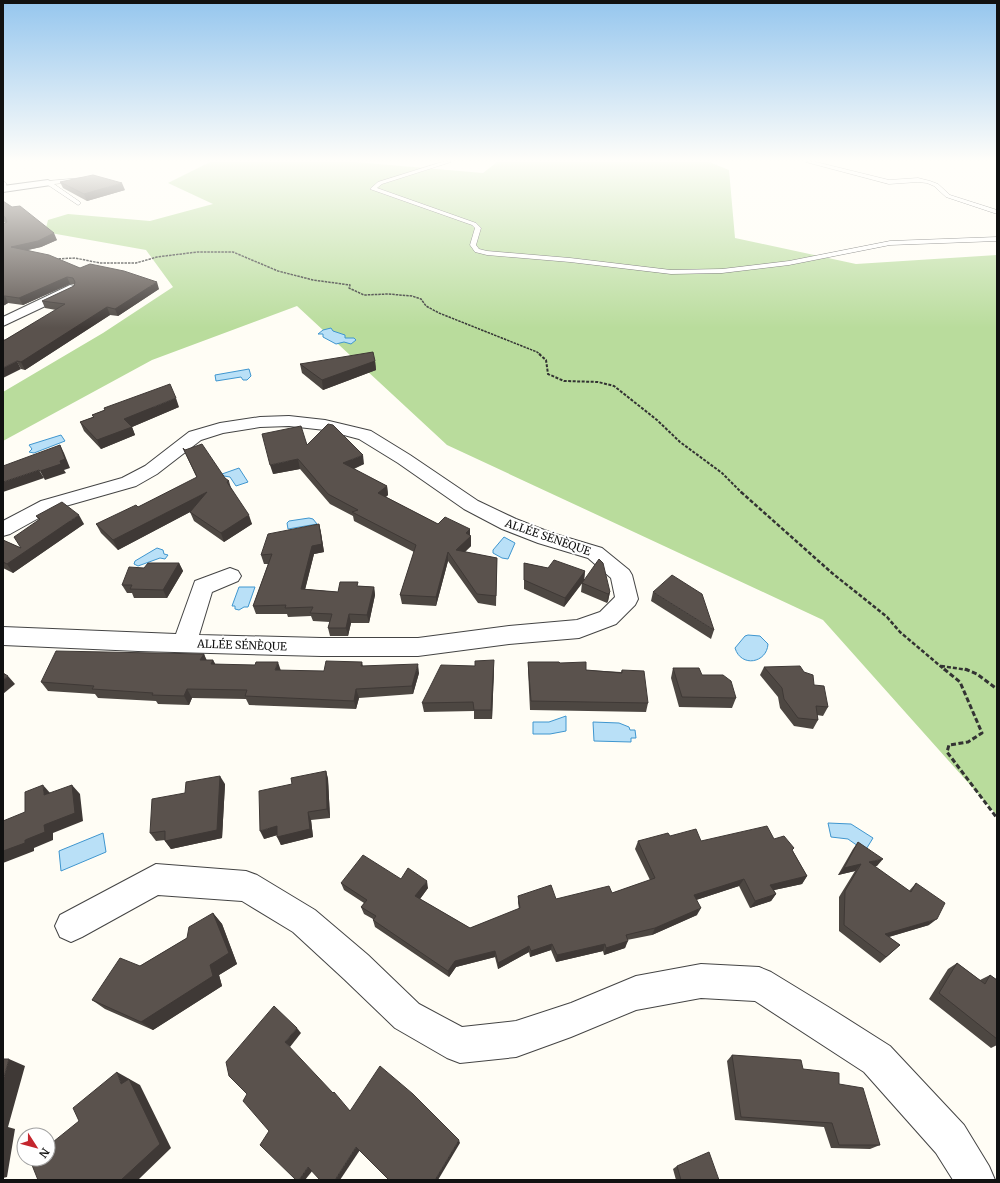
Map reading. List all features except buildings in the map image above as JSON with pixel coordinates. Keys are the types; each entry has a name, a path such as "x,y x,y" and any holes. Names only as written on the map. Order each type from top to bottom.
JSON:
{"street":[{"path":"3,322 71,289"},
{"name":"ALLÉE SÉNÈQUE","path":"3,529 48,505 129,482 151,470 195,436 220,428 260,422 289,421 324,425 365,435 471,504 509,524 545,538 596,553 621,575 627,599 608,618 579,629 509,635 418,647 321,647 65,640 3,636"},
{"path":"185,643 203,587 230,576"},
{"path":"71,926 156,879 246,886 304,921 356,967 407,1016 460,1045 516,1039 571,1020 636,993 701,981 759,984 818,1020 877,1059 950,1139 975,1180"}],"lane":[{"path":"454,217 474,224 478,228 473,245 477,251 671,272 722,270 789,263 890,243 997,239"}],"path":[{"path":"49,259 74,258 100,263 136,263 157,257 192,252 233,252 278,271 313,280 350,285 349,288 364,295 388,294 412,296 421,299 426,306 439,313 537,352 546,360 548,374 554,378 569,382 606,382 614,386 634,401 680,442 722,473 742,493 832,573 887,617 900,632 960,682 982,733 968,742 949,744 947,752 997,818"},
{"path":"941,666 963,667 982,675 997,689"}],"green space":[{"path":"57,217 106,217 150,221 164,217 733,217 735,238 856,264 997,255 997,815 823,620 447,445 297,306 152,360 3,441 3,392 103,333 173,287 146,250 45,232 48,220"}],"water":[{"path":"331,328 333,331 345,335 345,338 354,338 356,340 351,344 344,342 336,344 323,337 323,334 318,334 323,330"},
{"path":"249,369 251,376 247,380 243,380 241,377 216,381 215,375"},
{"path":"61,435 65,441 34,453 29,452 32,449 29,445"},
{"path":"239,468 248,482 236,486 230,477 222,474"},
{"path":"309,518 313,519 317,524 288,529 287,523 289,521"},
{"path":"504,537 515,543 508,559 502,558 493,553 493,550"},
{"path":"157,548 163,550 164,554 168,555 165,559 160,558 138,566 134,564 135,561"},
{"path":"239,587 255,587 248,607 244,607 239,610 235,609 235,606 232,606"},
{"path":"745,636 760,636 768,644 767,650 763,655 759,659 753,661 748,661 743,658 738,654 735,648"},
{"path":"566,716 566,731 550,734 533,734 533,722 549,722"},
{"path":"593,722 619,723 629,727 630,730 635,730 636,738 631,738 631,742 594,741"},
{"path":"828,823 851,824 873,838 865,851 848,839 831,837"},
{"path":"103,833 106,852 61,871 59,851"}]}
